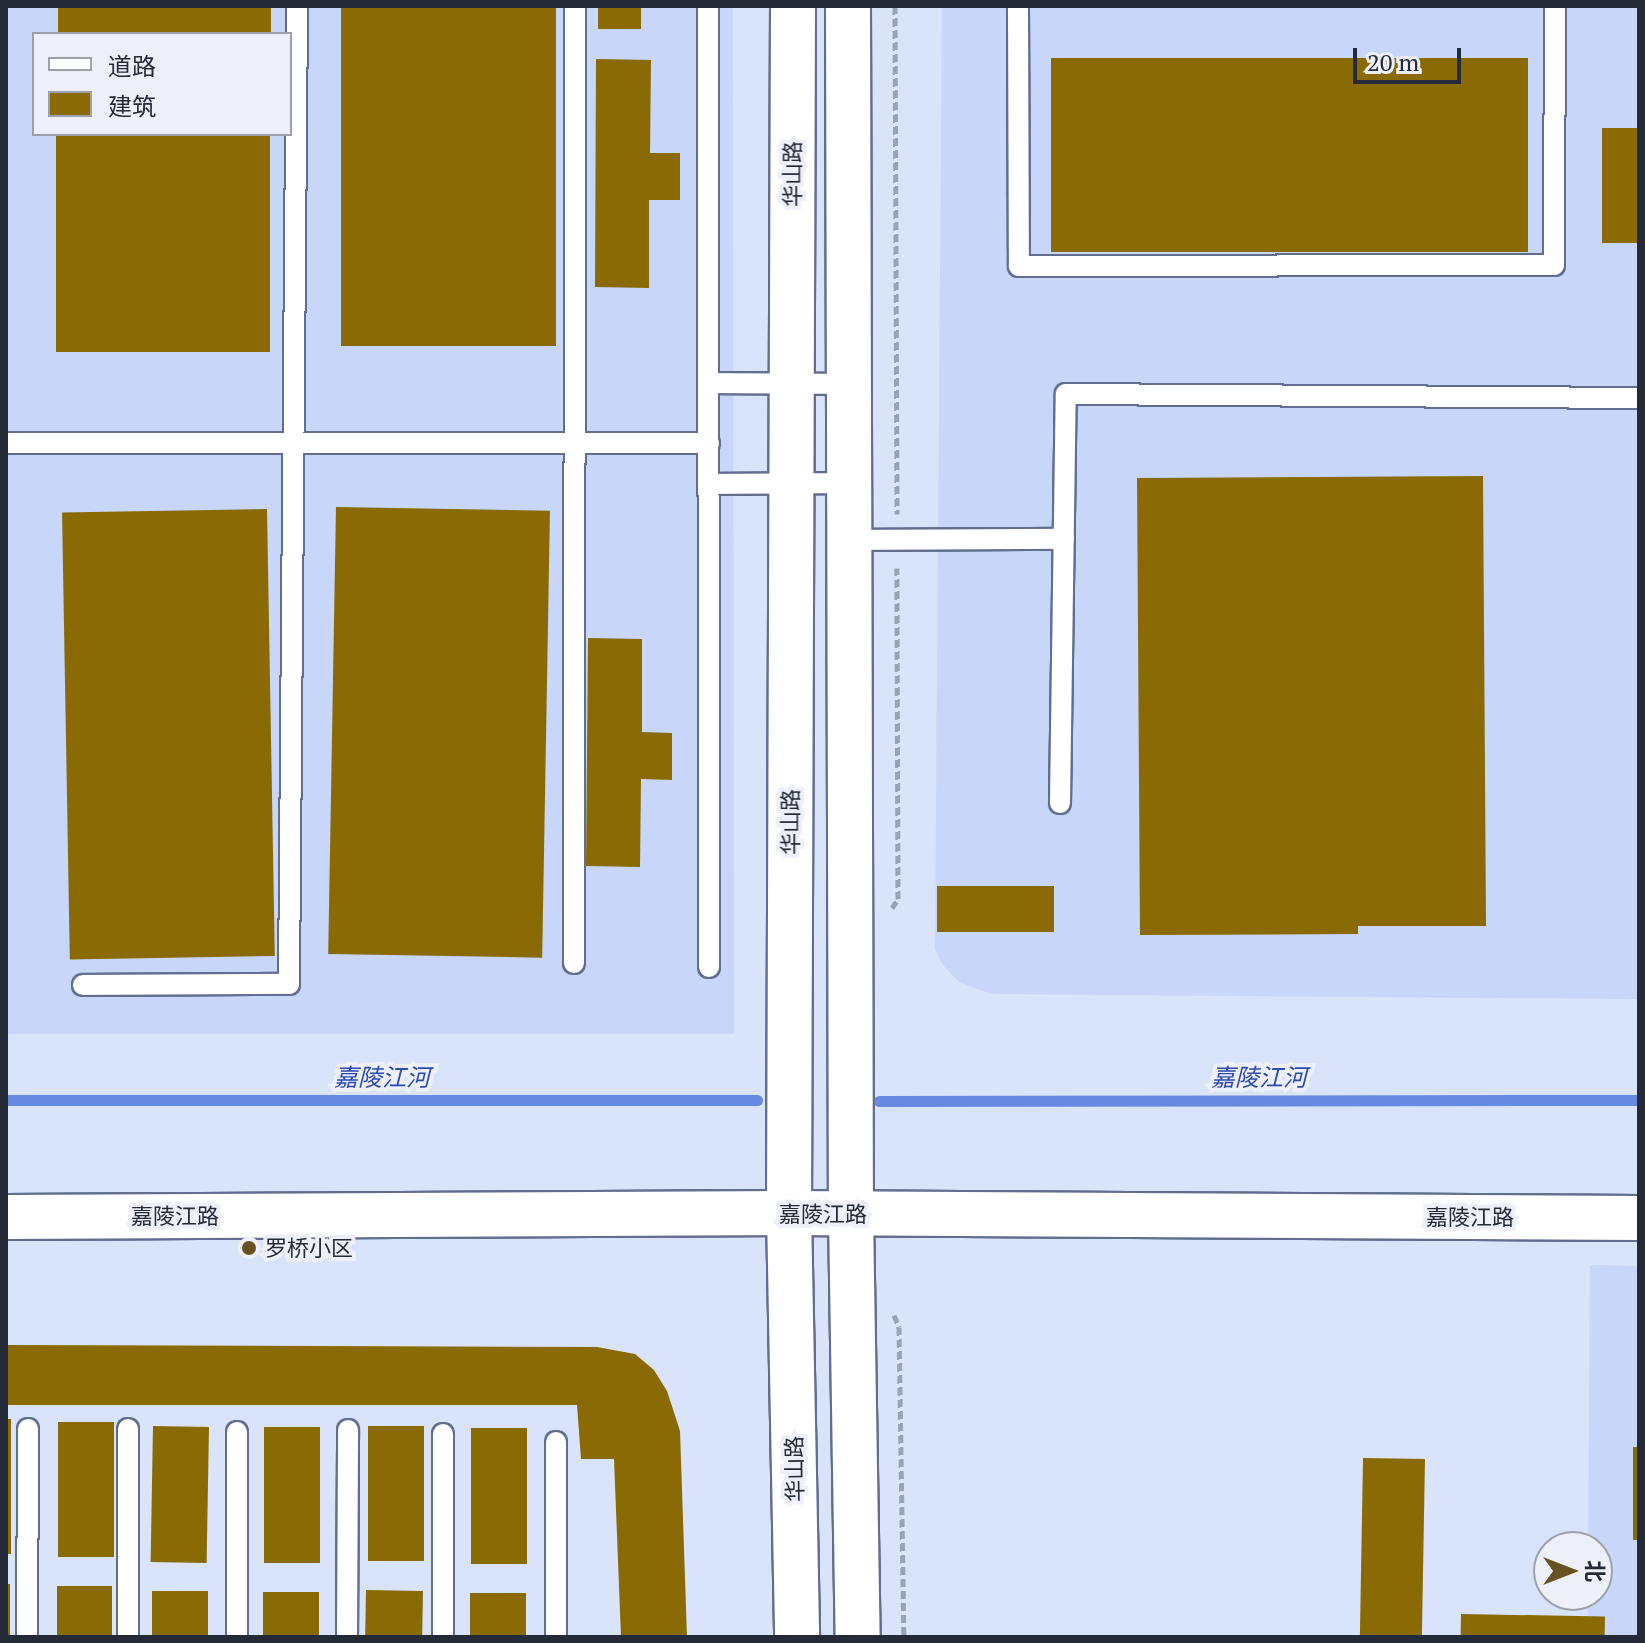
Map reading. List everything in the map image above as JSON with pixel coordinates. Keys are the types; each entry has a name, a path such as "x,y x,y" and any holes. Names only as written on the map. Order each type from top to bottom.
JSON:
{"street":[{"name":"华山路","path":"793,6 789,1213 797,1637"},
{"path":"848,6 851,1214 858,1637"},
{"name":"嘉陵江路","path":"6,1217 789,1213 1639,1218"}],"lane":[{"path":"83,985 289,984 297,6"},
{"path":"574,963 575,6"},
{"path":"708,6 709,967"},
{"path":"1018,6 1019,266 1050,266 1554,265 1555,6"},
{"path":"709,383 849,384"},
{"path":"1060,803 1066,394 1639,398"},
{"path":"6,443 709,443"},
{"path":"709,484 849,483"},
{"path":"849,540 1064,539"},
{"path":"27,1637 28,1429"},
{"path":"128,1429 128,1637"},
{"path":"347,1637 348,1430"},
{"path":"237,1432 237,1637"},
{"path":"443,1434 443,1637"},
{"path":"556,1442 556,1637"}],"path":[{"path":"890,911 898,899 895,6"}],"shaded area":[{"path":"6,6 733,6 734,1034 6,1034"},
{"path":"942,6 1639,6 1639,999 992,994 959,982 942,964 935,949"},
{"path":"1590,1265 1639,1266 1639,1637 1587,1637 1588,1611 1613,1611 1613,1531 1588,1531"}],"building":[{"path":"58,6 271,6 271,32 58,32"},
{"path":"341,6 556,6 556,346 341,346"},
{"path":"598,6 641,6 641,29 598,29"},
{"path":"1051,58 1528,58 1528,252 1051,252"},
{"path":"596,59 651,60 650,153 680,153 680,200 649,200 649,288 595,287"},
{"path":"1602,128 1639,128 1639,243 1602,243"},
{"path":"56,136 270,136 270,352 56,352"},
{"path":"1483,476 1486,926 1358,926 1358,934 1140,935 1137,478"},
{"path":"336,507 550,511 542,958 328,954"},
{"path":"267,509 275,956 70,960 62,513"},
{"path":"588,638 642,639 642,732 672,733 672,780 641,779 640,867 586,866"},
{"path":"937,886 1054,886 1054,932 937,932"},
{"path":"6,1345 597,1347 635,1354 654,1370 667,1391 680,1431 687,1637 621,1637 614,1459 581,1459 577,1405 6,1405"},
{"path":"6,1419 11,1419 11,1554 6,1554"},
{"path":"58,1422 114,1422 114,1557 58,1557"},
{"path":"153,1426 209,1427 207,1563 151,1562"},
{"path":"368,1426 424,1426 424,1561 368,1561"},
{"path":"264,1427 320,1427 320,1563 264,1563"},
{"path":"471,1428 527,1428 527,1564 471,1564"},
{"path":"1633,1447 1639,1447 1639,1540 1633,1540"},
{"path":"1363,1458 1425,1459 1422,1637 1360,1637"},
{"path":"6,1584 10,1584 10,1637 6,1637"},
{"path":"57,1586 112,1586 112,1637 57,1637"},
{"path":"366,1590 423,1591 422,1637 365,1637"},
{"path":"152,1591 208,1591 208,1637 152,1637"},
{"path":"263,1592 319,1592 319,1637 263,1637"},
{"path":"470,1593 526,1593 526,1637 470,1637"},
{"path":"1461,1614 1605,1617 1605,1637 1461,1637"}],"waterway":[{"name":"嘉陵江河","path":"6,1100 757,1100"},
{"name":"嘉陵江河","path":"879,1101 1639,1100"}],"place":[{"name":"罗桥小区","path":"249,1248"}]}
